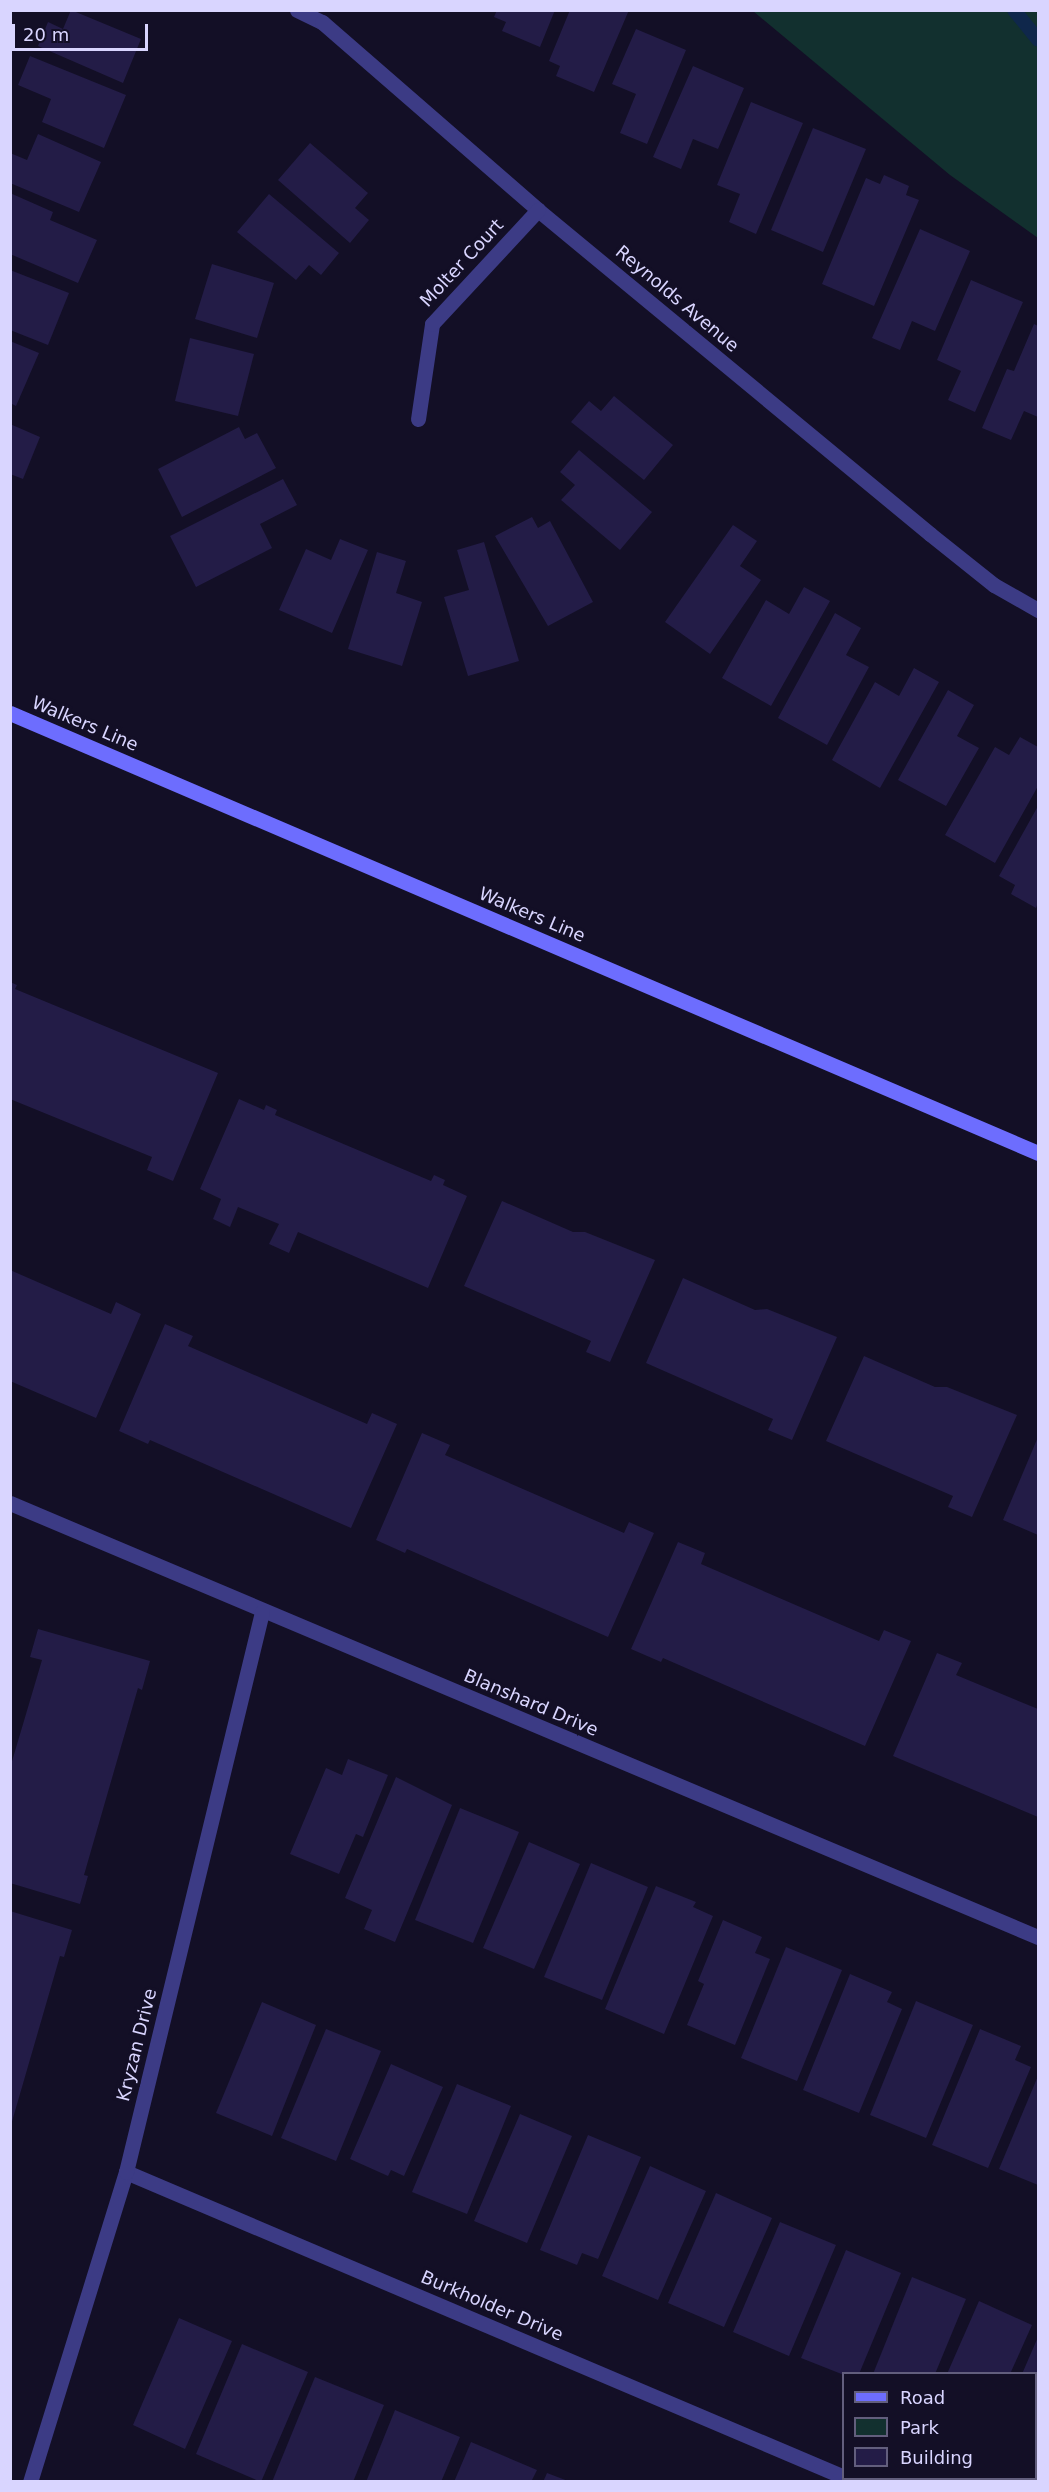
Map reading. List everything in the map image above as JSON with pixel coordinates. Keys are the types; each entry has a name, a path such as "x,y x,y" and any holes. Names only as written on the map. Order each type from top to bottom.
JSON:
{"main road":[{"name":"Walkers Line","path":"10,713 1038,1153"}],"street":[{"name":"Reynolds Avenue","path":"297,10 322,22 538,210 939,541 994,585 1038,610"},
{"name":"Molter Court","path":"418,419 432,324 538,210"},
{"name":"Blanshard Drive","path":"10,1503 262,1612 1038,1937"},
{"name":"Kryzan Drive","path":"30,2481 126,2172 262,1612"},
{"name":"Burkholder Drive","path":"126,2172 842,2477"}],"green space":[{"path":"753,11 1038,11 1038,238 950,175"}],"building":[{"path":"71,10 141,39 123,83 38,46 48,22 63,29"},
{"path":"497,10 555,10 540,47 502,31 506,22 494,17"},
{"path":"570,10 629,10 594,92 556,76 560,66 549,61"},
{"path":"636,29 686,50 647,144 620,133 636,94 612,84"},
{"path":"30,56 126,95 104,148 42,122 51,99 18,85"},
{"path":"693,66 744,88 718,149 693,139 681,169 653,157"},
{"path":"751,102 803,123 756,234 729,222 740,194 717,185"},
{"path":"813,128 866,149 823,252 771,230"},
{"path":"38,134 101,162 79,212 10,183 10,153 27,160"},
{"path":"310,143 368,193 355,208 369,220 350,243 278,180"},
{"path":"884,175 909,186 906,195 919,200 874,306 822,284 866,178 880,184"},
{"path":"10,193 53,212 50,220 97,240 78,283 10,254"},
{"path":"269,194 339,253 321,275 309,265 296,280 237,232"},
{"path":"920,229 970,251 935,331 912,321 900,350 872,338"},
{"path":"212,264 274,283 257,338 195,319"},
{"path":"10,270 69,293 48,345 10,330"},
{"path":"971,280 1023,302 975,412 948,400 961,371 937,360"},
{"path":"1034,324 1038,326 1038,417 1024,411 1011,440 982,428 1007,369 1014,371"},
{"path":"190,338 254,354 238,416 175,401"},
{"path":"10,341 39,353 16,406 10,403"},
{"path":"614,396 673,445 644,480 571,422 589,401 601,411"},
{"path":"10,424 40,437 23,479 10,474"},
{"path":"239,427 245,439 257,433 276,468 182,517 158,469"},
{"path":"579,450 652,512 620,550 561,500 575,485 560,472"},
{"path":"283,479 297,505 260,524 272,548 196,587 170,536"},
{"path":"532,517 538,528 550,521 593,602 548,626 495,536"},
{"path":"733,525 757,541 740,566 761,580 710,654 665,622"},
{"path":"340,539 368,550 332,633 279,610 306,549 331,560"},
{"path":"484,542 519,661 468,676 444,597 469,590 457,550"},
{"path":"377,552 406,561 396,593 422,602 402,666 348,649"},
{"path":"804,587 830,601 771,706 722,678 766,600 789,614"},
{"path":"835,613 861,628 846,655 869,667 827,745 778,718"},
{"path":"914,668 939,682 880,788 832,760 875,682 899,696"},
{"path":"948,690 974,705 957,736 979,748 946,806 898,780"},
{"path":"1020,737 1038,747 1038,786 995,863 945,835 995,747 1009,755"},
{"path":"1038,806 1038,903 1036,908 1011,894 1015,885 999,876"},
{"path":"10,982 17,985 15,989 218,1073 173,1181 147,1170 152,1157 10,1099"},
{"path":"239,1099 264,1110 266,1105 277,1110 275,1115 431,1181 434,1175 445,1180 443,1185 467,1196 428,1288 298,1232 289,1253 269,1244 279,1224 238,1207 230,1227 213,1219 221,1199 200,1189"},
{"path":"502,1201 573,1232 585,1232 655,1260 610,1362 586,1352 591,1341 464,1286"},
{"path":"10,1270 111,1314 116,1302 141,1314 96,1418 10,1381"},
{"path":"683,1278 755,1310 767,1309 837,1337 792,1440 768,1430 773,1419 646,1363"},
{"path":"165,1324 193,1336 188,1346 367,1424 372,1413 397,1424 351,1528 150,1440 148,1444 119,1431"},
{"path":"864,1356 935,1387 947,1387 1017,1415 972,1517 948,1507 953,1496 826,1441"},
{"path":"422,1433 450,1445 445,1455 624,1533 629,1522 654,1533 608,1637 407,1549 405,1553 376,1540"},
{"path":"1038,1437 1038,1535 1003,1520"},
{"path":"678,1542 705,1553 701,1564 879,1641 884,1630 911,1641 865,1746 663,1658 661,1662 631,1649"},
{"path":"38,1629 150,1661 142,1690 138,1688 84,1875 88,1876 80,1904 10,1883 10,1768 42,1660 30,1657"},
{"path":"937,1653 962,1663 956,1675 1038,1709 1038,1817 893,1756"},
{"path":"348,1759 388,1775 363,1837 356,1834 339,1874 290,1854 326,1768 342,1775"},
{"path":"396,1777 452,1805 395,1942 364,1929 372,1910 345,1898"},
{"path":"460,1808 519,1832 473,1943 415,1920"},
{"path":"529,1842 580,1864 534,1969 483,1948"},
{"path":"591,1863 648,1887 602,2000 544,1977"},
{"path":"656,1886 696,1902 693,1907 713,1916 664,2034 605,2009"},
{"path":"10,1911 72,1930 64,1957 60,1956 11,2125"},
{"path":"723,1920 762,1937 755,1953 770,1959 735,2045 687,2025 704,1984 698,1981"},
{"path":"786,1947 842,1970 797,2081 741,2058"},
{"path":"850,1974 892,1992 887,2002 902,2009 859,2113 803,2090"},
{"path":"916,2001 973,2025 926,2138 870,2115"},
{"path":"262,2002 316,2025 272,2136 216,2113"},
{"path":"326,2029 381,2051 336,2161 281,2138"},
{"path":"980,2029 1021,2046 1015,2060 1031,2067 988,2168 932,2145"},
{"path":"391,2064 443,2087 404,2176 391,2170 388,2176 350,2159"},
{"path":"1038,2076 1038,2185 999,2169"},
{"path":"457,2084 511,2106 467,2214 412,2192"},
{"path":"520,2114 572,2136 527,2243 474,2221"},
{"path":"588,2135 641,2157 598,2259 582,2253 577,2265 540,2250"},
{"path":"650,2166 706,2191 658,2300 602,2276"},
{"path":"716,2193 772,2218 724,2327 668,2303"},
{"path":"780,2222 836,2245 789,2356 733,2332"},
{"path":"846,2250 901,2273 860,2372 842,2372 842,2374 801,2358"},
{"path":"912,2277 966,2299 936,2372 874,2372"},
{"path":"979,2301 1032,2325 1011,2372 948,2372"},
{"path":"179,2318 232,2341 185,2449 133,2425"},
{"path":"1038,2337 1038,2463 1037,2372 1023,2372"},
{"path":"242,2344 308,2372 261,2482 196,2454"},
{"path":"315,2377 384,2405 353,2482 272,2482"},
{"path":"395,2410 460,2437 441,2482 366,2482"},
{"path":"471,2442 537,2470 531,2482 454,2482"},
{"path":"547,2473 568,2481 568,2482 543,2482"}],"waterway":[{"path":"1014,10 1038,40"}]}
